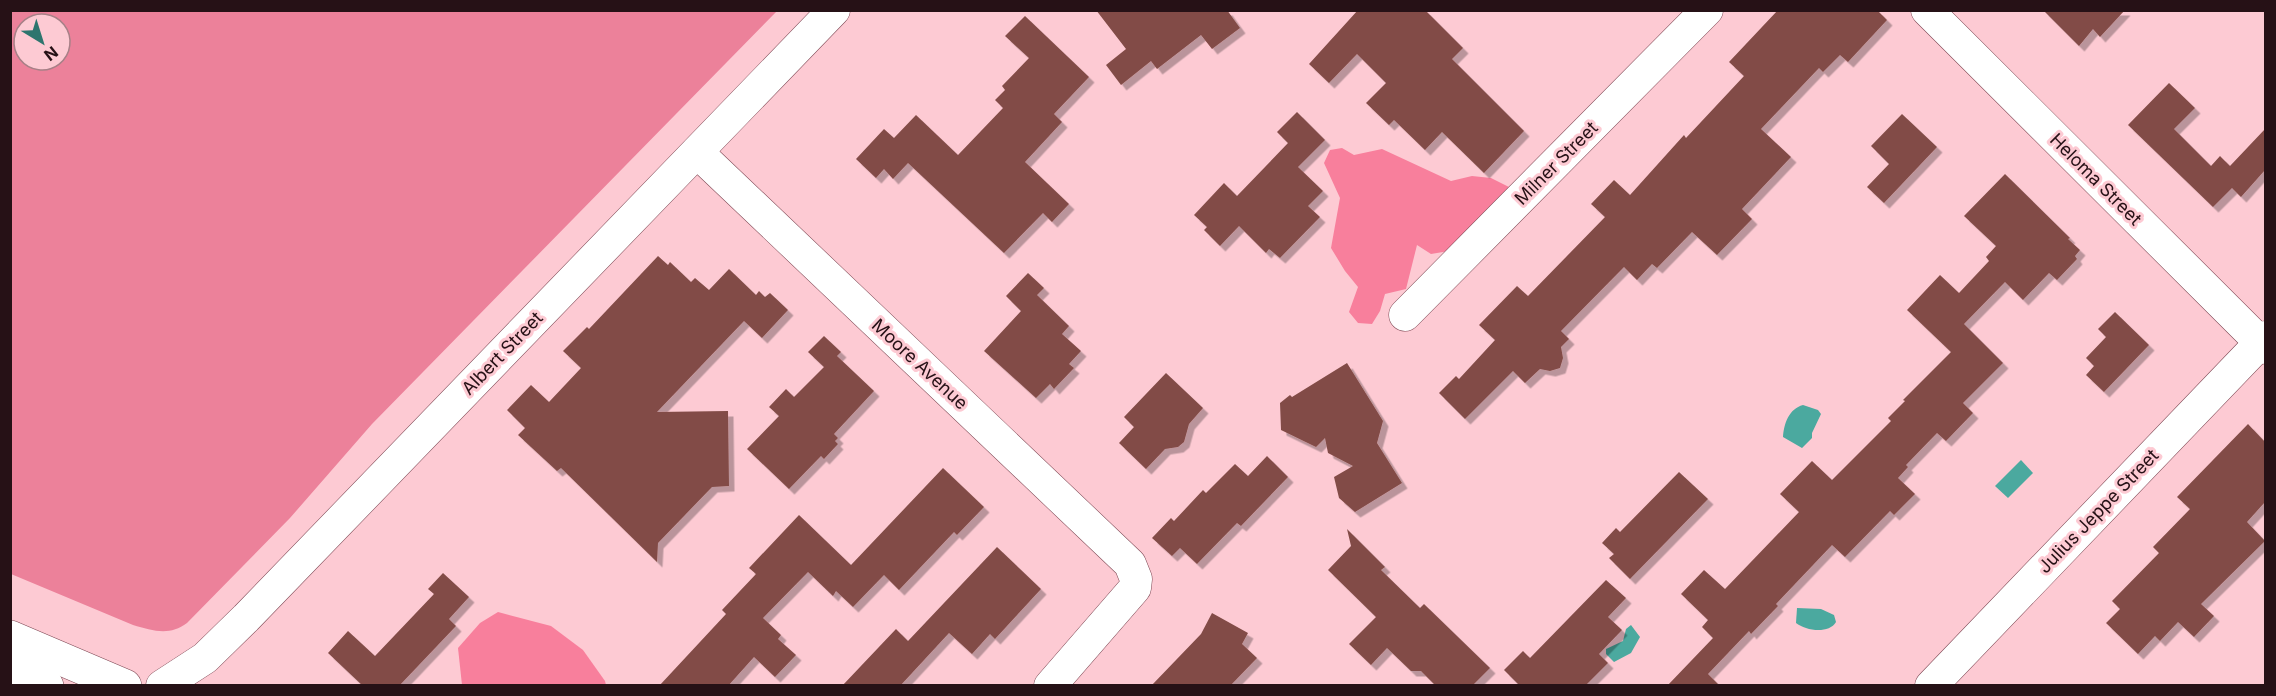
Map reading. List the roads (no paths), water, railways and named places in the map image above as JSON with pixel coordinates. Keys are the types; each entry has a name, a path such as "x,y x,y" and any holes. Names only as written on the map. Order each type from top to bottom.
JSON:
{"main road":[{"path":"10,638 125,686"},
{"path":"11,670 19,686"},
{"path":"11,670 47,686"}],"street":[{"name":"Albert Street","path":"162,686 205,658 246,618 834,10"},
{"name":"Milner Street","path":"1405,315 1707,10"},
{"name":"Heloma Street","path":"1927,10 2264,343"},
{"name":"Moore Avenue","path":"697,152 1130,564 1136,579 1135,588 1050,686"},
{"name":"Julius Jeppe Street","path":"1930,686 2264,343"}],"water":[{"path":"1803,405 1818,410 1821,414 1812,438 1802,448 1783,437 1788,417"},
{"path":"2021,460 2033,473 2008,498 1995,486"},
{"path":"1797,608 1821,609 1834,615 1836,622 1833,626 1823,630 1805,628 1796,623"},
{"path":"1631,625 1640,637 1631,653 1614,662 1606,654 1606,649 1623,641 1626,629"}]}
